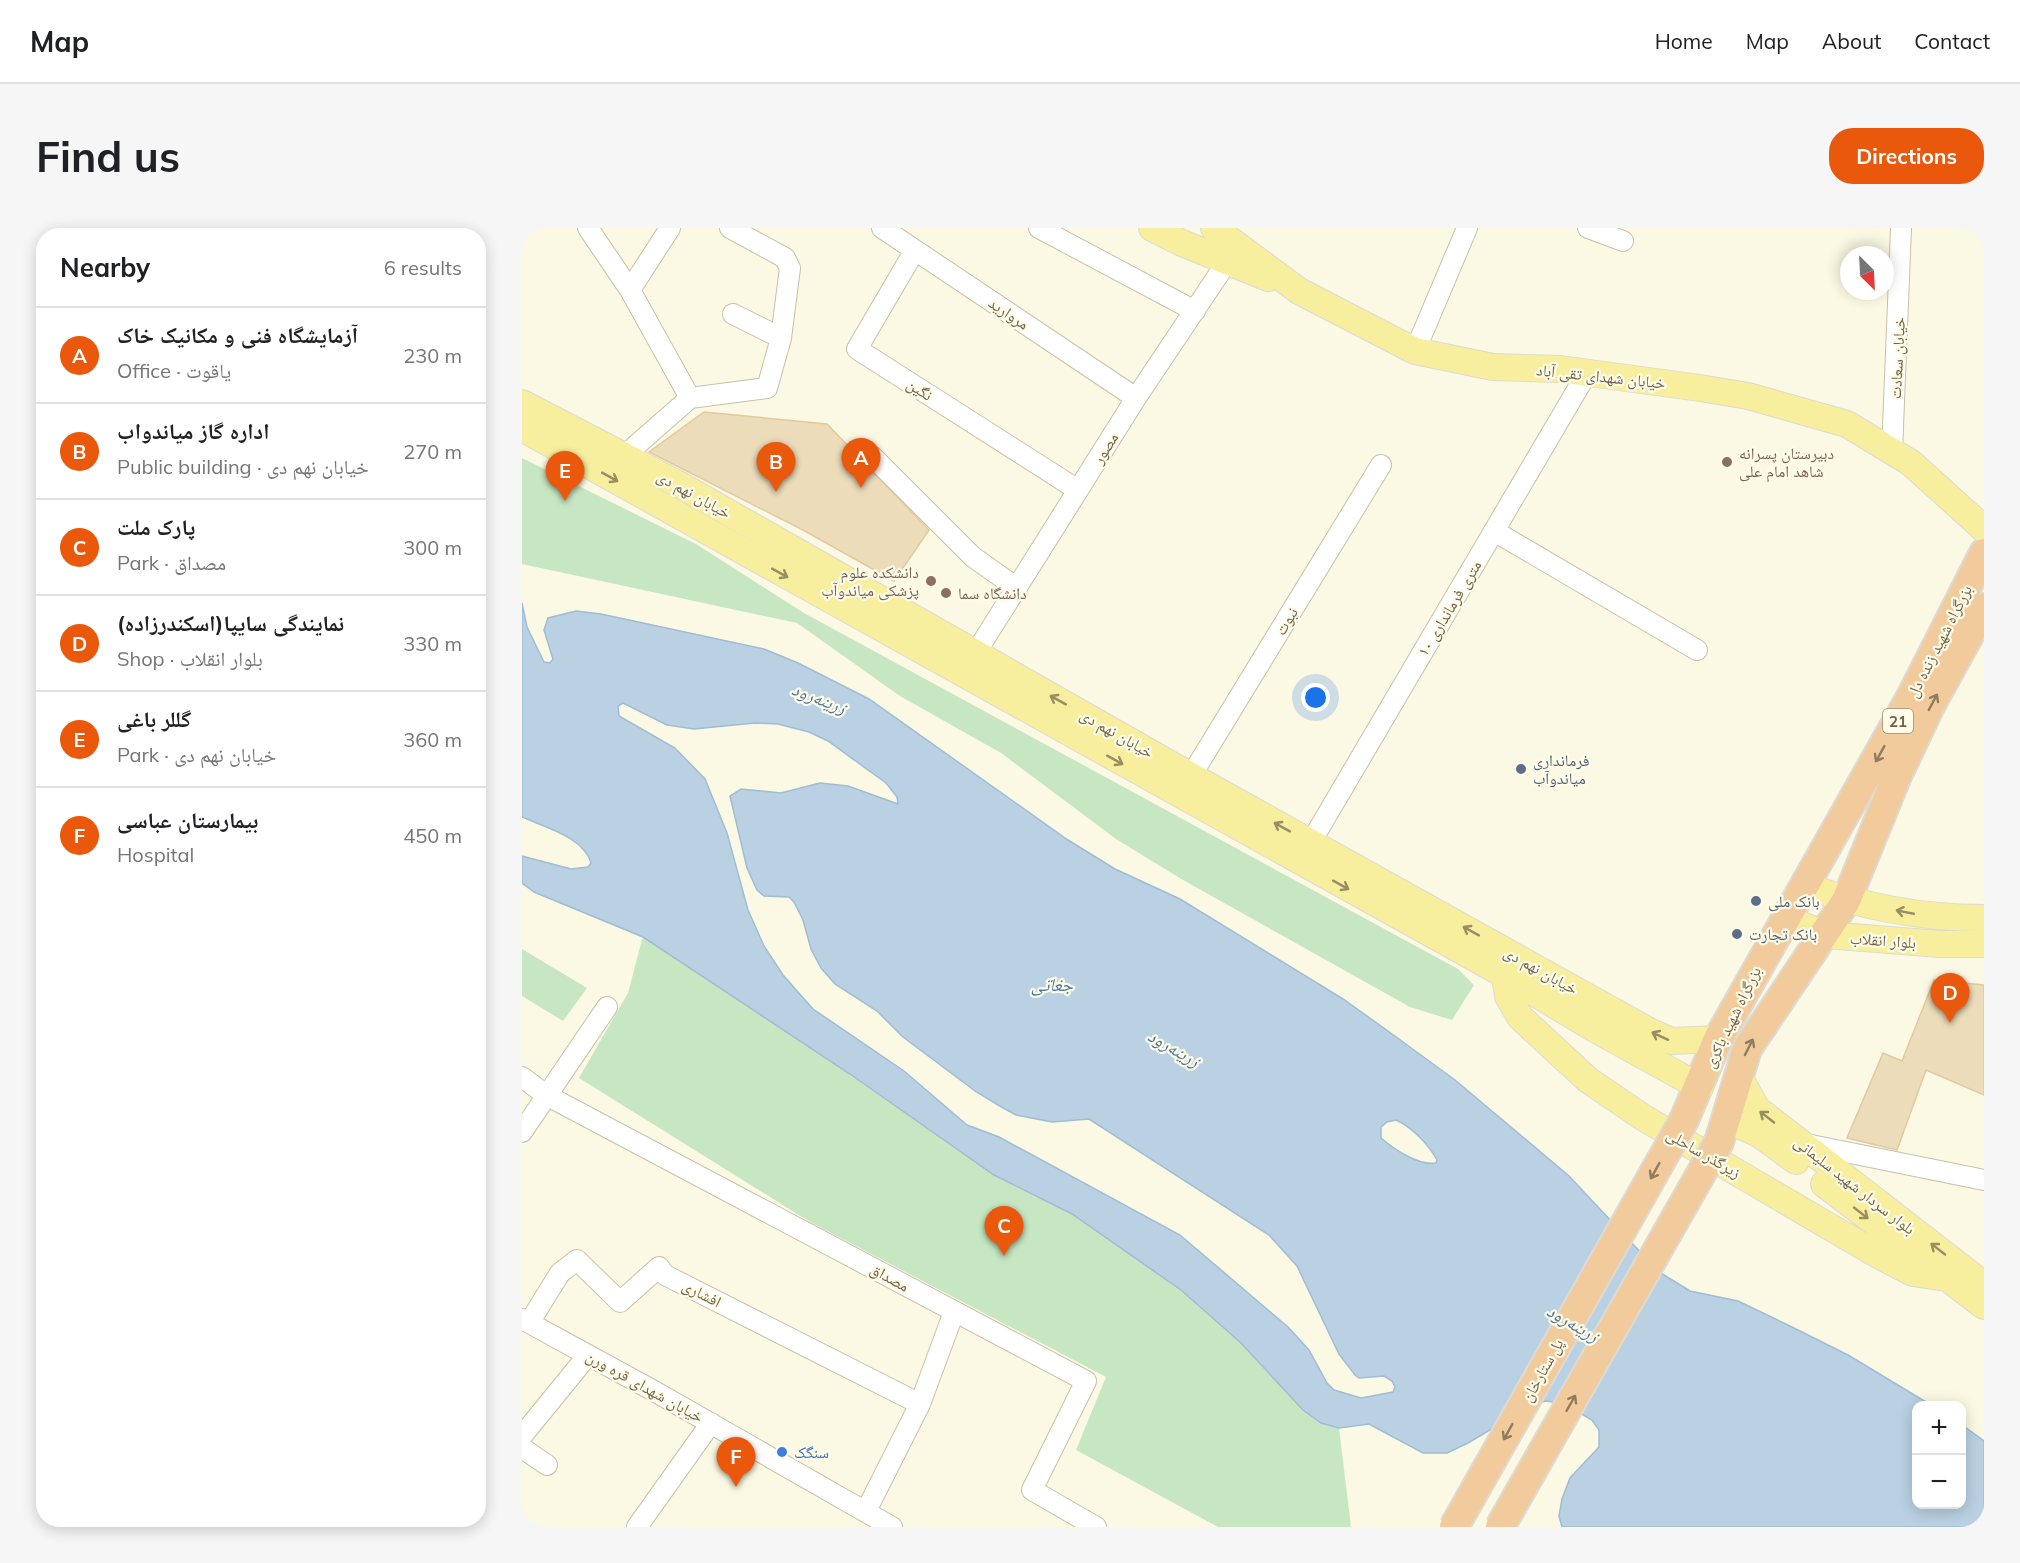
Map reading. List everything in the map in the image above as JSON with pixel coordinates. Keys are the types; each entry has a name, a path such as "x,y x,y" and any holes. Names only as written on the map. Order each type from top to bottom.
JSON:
{"highway":[{"name":"بزرگراه شهید زنده دل","path":"1804,885 1912,695 1984,553"},
{"name":"بزرگراه شهید زنده دل","path":"1846,901 1901,768 1930,706 1984,608"},
{"name":"بزرگراه شهید باکری","path":"1684,1120 1700,1087 1718,1039 1804,885"},
{"name":"21","path":"1826,935 1846,901"},
{"name":"بزرگراه شهید باکری","path":"1723,1131 1738,1075 1757,1033 1826,935"},
{"name":"پل ستارخان","path":"1454,1527 1684,1120"},
{"name":"21","path":"1500,1527 1723,1131"}],"main road":[{"path":"1152,228 1233,253"},
{"name":"خیابان شهدای تقی آباد","path":"1214,228 1233,253 1299,291 1415,351 1493,367 1587,373 1748,396 1847,424 1911,464 1984,529"},
{"name":"خیابان نهم دی","path":"522,403 624,456 1311,842 1700,1087"},
{"name":"خیابان نهم دی","path":"522,428 963,675 1512,967 1671,1041 1718,1039"},
{"path":"963,675 975,654"},
{"name":"بلوار انقلاب","path":"1804,885 1846,901 1947,918 1984,918"},
{"name":"بلوار انقلاب","path":"1785,918 1826,935 1941,944 1984,944"},
{"path":"1941,944 1947,918"},
{"name":"زیرگذر ساحلی","path":"1512,967 1508,996 1520,1017 1539,1037 1598,1087 1644,1118 1878,1256 1913,1273 1946,1278"},
{"name":"بلوار سردار شهید سلیمانی","path":"1738,1075 1757,1109 1801,1143 1839,1184 1946,1278 1984,1306"},
{"name":"بلوار سردار شهید سلیمانی","path":"1723,1131 1759,1134 1839,1184 1984,1284"}],"street":[{"path":"588,228 630,290 690,398"},
{"path":"630,290 670,228"},
{"path":"624,456 690,398 767,388 782,338 790,268 785,258 730,228"},
{"name":"مروارید","path":"882,228 1136,398"},
{"path":"1039,228 1195,311"},
{"path":"1415,351 1467,228"},
{"path":"1588,228 1623,242"},
{"name":"خیابان سعادت","path":"1892,452 1901,228"},
{"name":"نگین","path":"915,250 857,349 1078,490"},
{"name":"مصور","path":"975,654 1136,398 1233,253"},
{"path":"733,314 782,338"},
{"name":"۱۰ متری فرمانداری","path":"1311,842 1587,373"},
{"path":"873,457 973,557 1017,588"},
{"name":"نبوت","path":"1191,776 1381,465"},
{"path":"1494,531 1697,650"},
{"path":"522,1132 607,1007"},
{"name":"مصداق","path":"522,1077 546,1095 1086,1381 1032,1491 1096,1527"},
{"path":"1801,1143 1984,1180"},
{"name":"افشاری","path":"525,1321 560,1273 577,1260 620,1302 659,1267 665,1275 920,1404"},
{"path":"866,1510 920,1404 954,1312"},
{"name":"خیابان شهدای قره ورن","path":"525,1321 866,1510 892,1527"},
{"path":"522,1436 588,1355"},
{"path":"637,1527 711,1423"},
{"path":"522,1448 547,1465"}],"green space":[{"path":"522,458 696,544 804,613 1458,969 1474,985 1452,1020 1410,1007 1183,880 1116,839 1001,753 900,696 797,623 522,564"},
{"path":"643,936 850,1074 994,1175 1072,1214 1181,1290 1241,1343 1321,1423 1339,1428 1351,1527 1218,1527 1076,1450 1106,1377 810,1222 579,1078 628,993"},
{"path":"522,949 587,988 563,1021 522,996"}],"water":[{"name":"جغاتی","path":"522,603 527,627 544,662 550,663 553,659 544,630 548,618 576,611 601,614 764,649 798,663 869,699 1068,840 1115,869 1180,899 1343,999 1455,1080 1569,1176 1659,1272 1690,1291 1738,1301 1790,1326 1848,1355 1924,1401 1912,1401 1912,1509 1966,1509 1966,1428 1984,1441 1984,1527 1562,1527 1559,1516 1562,1499 1570,1478 1599,1447 1599,1430 1592,1420 1563,1403 1545,1401 1527,1408 1447,1453 1423,1453 1369,1424 1339,1428 1321,1423 1303,1410 1241,1343 1181,1290 1072,1214 994,1175 850,1074 643,937 534,892 522,883 522,856 571,869 588,867 591,863 580,846 552,829 522,817","holes":["623,703 667,725 694,729 755,723 778,724 809,732 828,741 886,783 897,797 898,804 848,786 820,783 781,793 741,789 730,796 747,868 757,890 764,896 789,897 794,902 803,920 811,949 821,968 835,984 877,1011 903,1037 975,1091 998,1105 1016,1115 1052,1122 1089,1119 1269,1235 1297,1266 1339,1354 1355,1375 1359,1378 1384,1376 1392,1381 1395,1387 1393,1392 1361,1398 1334,1390 1327,1383 1309,1350 1288,1327 1180,1235 999,1137 967,1125 904,1071 813,1009 783,975 764,946 748,910 727,833 705,779 675,748 619,716 618,706","1396,1120 1408,1127 1434,1154 1436,1163 1414,1159 1399,1152 1381,1138 1381,1127 1387,1122"]}],"building":[{"path":"704,412 827,424 929,530 894,581 803,530 649,452"},
{"path":"1934,980 1984,985 1984,1095 1926,1070 1897,1150 1847,1138 1883,1053 1902,1061"}],"place":[{"name":"دبیرستان پسرانه شاهد امام علی","path":"1727,462"},
{"name":"آزمایشگاه فنی و مکانیک خاک","path":"861,488"},
{"name":"اداره گاز میاندواب","path":"776,492"},
{"name":"گللر باغی","path":"565,501"},
{"name":"دانشکده علوم پزشکی میاندوآب","path":"931,581"},
{"name":"دانشگاه سما","path":"946,593"},
{"name":"فرمانداری میاندوآب","path":"1521,769"},
{"name":"بانک ملی","path":"1756,901"},
{"name":"بانک تجارت","path":"1737,934"},
{"name":"نمایندگی سایپا(اسکندرزاده)","path":"1950,1023"},
{"name":"پارک ملت","path":"1004,1256"},
{"name":"سنگک","path":"782,1452"},
{"name":"بیمارستان عباسی","path":"736,1487"}],"water label":[{"name":"زرینه‌رود","path":"819,698"},
{"name":"زرینه‌رود","path":"1174,1048"},
{"name":"زرینه‌رود","path":"1573,1323"}]}
